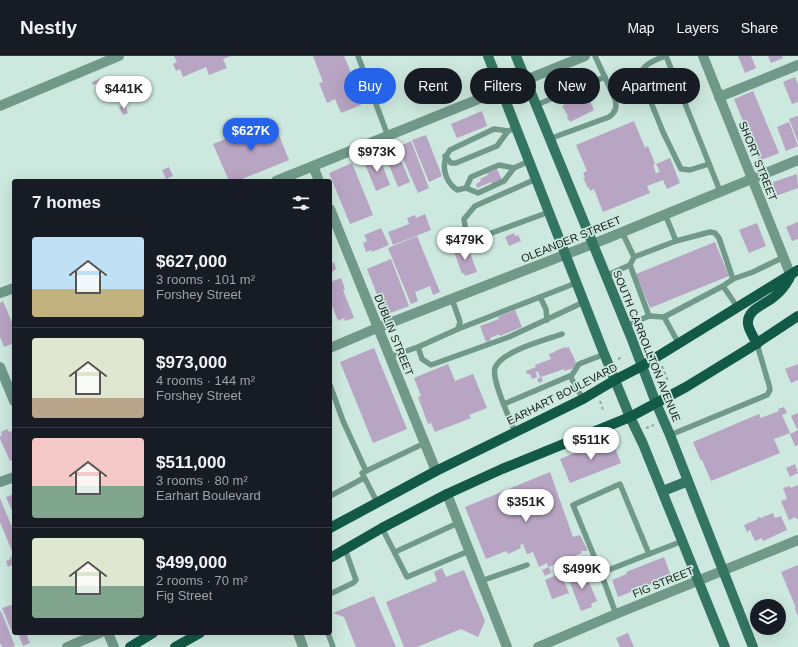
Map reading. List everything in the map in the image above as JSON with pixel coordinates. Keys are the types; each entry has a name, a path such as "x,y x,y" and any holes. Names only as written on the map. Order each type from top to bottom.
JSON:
{"main road":[{"path":"488,56 493,68"},
{"name":"SOUTH CARROLLTON AVENUE","path":"516,56 521,68"},
{"path":"506,104 512,129 529,161 615,380 683,540 725,647"},
{"name":"SOUTH CARROLLTON AVENUE","path":"536,104 670,435 753,647"},
{"path":"757,344 749,329 748,318 757,309 774,297 785,286 794,273"},
{"name":"EARHART BOULEVARD","path":"332,527 436,470 584,399 679,344 794,273"},
{"path":"332,557 382,528 447,494 502,469 630,416 656,403 686,387 757,344 798,316"},
{"path":"662,491 688,481"},
{"path":"130,647 150,635"},
{"path":"176,647 197,635"}],"street":[{"path":"0,106 119,56"},
{"path":"536,75 585,56"},
{"name":"SHORT STREET","path":"703,56 784,256 794,273"},
{"path":"719,98 798,66"},
{"path":"281,179 470,103"},
{"name":"OLEANDER STREET","path":"332,347 377,328 565,255 798,160"},
{"path":"313,166 318,179"},
{"name":"DUBLIN STREET","path":"332,214 377,328 436,470"},
{"path":"0,293 12,289"},
{"path":"0,367 12,396"},
{"path":"0,482 12,478"},
{"path":"447,494 507,647"},
{"name":"FIG STREET","path":"538,647 798,540"},
{"path":"67,647 95,635"},
{"path":"109,635 114,647"},
{"path":"299,635 303,647"}],"lane":[{"path":"358,56 388,136"},
{"path":"550,139 609,117 614,113 617,106 615,99 595,56"},
{"path":"709,164 690,170 681,169 663,132 640,75 641,69 650,63 665,56 709,164 720,191"},
{"path":"536,104 605,77"},
{"path":"512,129 494,129 450,150 446,156 444,170 450,185 457,190 466,188 478,193 504,181 514,168 529,161"},
{"path":"446,156 451,163 456,163 497,146 512,129"},
{"path":"466,188 471,177 499,165 514,168"},
{"path":"536,179 475,206 464,219 468,235 478,238 549,212"},
{"path":"665,214 676,241"},
{"path":"622,232 634,257"},
{"path":"605,276 630,265 634,257 676,241 710,232 715,233 718,238 733,279"},
{"path":"626,326 649,316 664,317 723,286 733,279 753,272 784,256"},
{"path":"630,265 649,316"},
{"path":"389,357 418,347 458,328 576,283"},
{"path":"723,286 738,308"},
{"path":"540,297 546,309 547,320"},
{"path":"452,299 460,322 458,328"},
{"path":"418,347 422,359 431,365 509,337 584,302"},
{"path":"664,317 679,344"},
{"path":"515,432 496,382 495,369 501,358 520,349 562,334"},
{"path":"670,435 767,395 770,390 757,344"},
{"path":"504,404 570,376 579,364 605,354"},
{"path":"570,376 584,399"},
{"path":"332,391 343,421 366,471"},
{"path":"377,502 362,473 424,443"},
{"path":"332,495 364,478"},
{"path":"616,614 573,505 620,484 649,554"},
{"path":"395,552 458,523"},
{"path":"382,528 406,577 469,550"},
{"path":"601,573 683,540"},
{"path":"332,593 353,584 356,580 345,549"},
{"path":"481,580 527,565"},
{"path":"329,635 333,647"}],"path":[{"path":"662,366 668,381"},
{"path":"600,400 603,410"},
{"path":"645,428 654,425"}],"building":[{"path":"174,56 231,56 223,59 227,68 209,75 206,67 183,77 180,69 176,71 173,64 177,62"},
{"path":"313,56 344,56 349,68 344,68 344,104 361,105 341,113 335,99 327,103 319,83 323,82"},
{"path":"738,56 751,56 756,68 745,73"},
{"path":"768,56 782,56 783,58 771,63"},
{"path":"104,77 105,80 93,85 92,82"},
{"path":"795,77 798,84 798,102 792,104 783,82"},
{"path":"113,82 118,95 115,96 110,84"},
{"path":"753,91 779,153 759,161 734,99"},
{"path":"591,104 594,110 570,122 562,106"},
{"path":"125,105 128,113 123,115 119,107"},
{"path":"482,111 487,126 457,138 451,124"},
{"path":"798,117 798,142 789,119"},
{"path":"273,120 289,160 242,179 228,179 213,144"},
{"path":"634,121 645,148 648,146 655,164 653,165 656,173 660,172 656,164 670,158 680,183 667,189 663,180 647,186 650,193 603,212 594,189 590,191 583,178 585,177 583,173 587,171 576,145"},
{"path":"789,122 798,146 786,151 777,127"},
{"path":"426,135 442,176 429,182 412,140"},
{"path":"411,141 429,188 418,193 398,147"},
{"path":"396,148 410,182 398,187 384,153"},
{"path":"379,156 390,185 376,191 364,162"},
{"path":"352,163 373,215 350,224 329,173"},
{"path":"169,167 173,176 166,179 162,170"},
{"path":"497,169 502,180 492,184 491,182 477,188 476,184 481,181 480,179 488,175 487,173"},
{"path":"797,174 798,188 776,196 772,185 774,184 773,182"},
{"path":"425,214 431,230 393,245 388,232 409,224 407,218 415,215 416,218"},
{"path":"798,222 798,239 792,241 786,227"},
{"path":"757,223 766,246 749,253 739,230"},
{"path":"381,228 389,245 372,252 371,250 366,252 363,243 367,241 364,235"},
{"path":"514,233 515,236 518,235 521,241 509,246 505,237"},
{"path":"417,236 440,292 433,295 430,286 415,292 418,301 411,304 388,248"},
{"path":"715,242 729,276 650,308 636,274"},
{"path":"461,245 462,249 468,247 477,272 465,276 464,273 462,274 453,249"},
{"path":"391,259 409,306 385,315 367,269"},
{"path":"334,262 336,269 332,272 332,263"},
{"path":"341,278 345,289 343,290 354,318 345,321 344,318 338,321 332,306 332,281"},
{"path":"3,301 12,322 12,344 4,347 0,337 0,303"},
{"path":"515,310 522,327 500,336 499,334 490,338 491,340 486,342 480,326 499,319 498,317"},
{"path":"569,347 576,363 574,368 564,371 564,369 541,377 543,381 539,383 537,379 540,378 538,371 536,372 537,377 532,379 530,374 527,374 526,371 536,367 535,365 551,359 549,354"},
{"path":"374,348 407,429 373,443 340,362"},
{"path":"448,364 455,381 473,374 487,408 469,415 471,418 435,432 431,423 428,424 418,397 421,396 414,378"},
{"path":"798,364 798,380 791,383 785,369"},
{"path":"784,407 787,413 782,415 790,433 774,439 780,453 711,481 693,442 759,414 761,418 779,411 778,409"},
{"path":"798,413 798,429 797,429 791,416"},
{"path":"7,429 9,432 11,431 12,433 12,460 10,461 0,439 0,436 2,435 1,432"},
{"path":"798,430 798,445 795,446 790,434"},
{"path":"611,438 621,463 570,483 560,459"},
{"path":"795,464 798,473 790,477 786,468"},
{"path":"550,472 573,537 580,535 588,551 581,551 582,553 548,567 547,563 539,567 533,552 527,554 523,544 520,545 521,548 508,554 506,551 486,559 465,507"},
{"path":"798,485 798,518 796,519 795,517 789,520 781,501 787,499 783,488 790,486 791,488"},
{"path":"12,495 12,510 6,497"},
{"path":"0,498 12,527 12,551 0,522"},
{"path":"773,513 775,518 781,516 787,530 763,541 762,538 755,541 750,530 747,532 744,525 758,519 757,518"},
{"path":"12,556 12,565 8,567 6,561 11,559 10,557"},
{"path":"664,557 670,573 669,577 618,597 612,580 627,574 626,572"},
{"path":"798,565 798,616 781,572"},
{"path":"549,567 551,573 545,576 542,570"},
{"path":"442,568 446,577 464,570 485,621 478,637 461,629 417,647 404,647 386,602 437,581 434,572"},
{"path":"584,570 597,601 591,604 592,607 581,611 567,575 575,571 576,574"},
{"path":"561,573 569,593 552,599 545,580"},
{"path":"374,596 396,647 356,647 344,617 333,613"},
{"path":"12,605 12,632 2,608"},
{"path":"1,611 15,646 2,647 0,643"},
{"path":"628,633 634,647 620,647 616,638"},
{"path":"19,635 27,635 30,643 23,646"}]}
